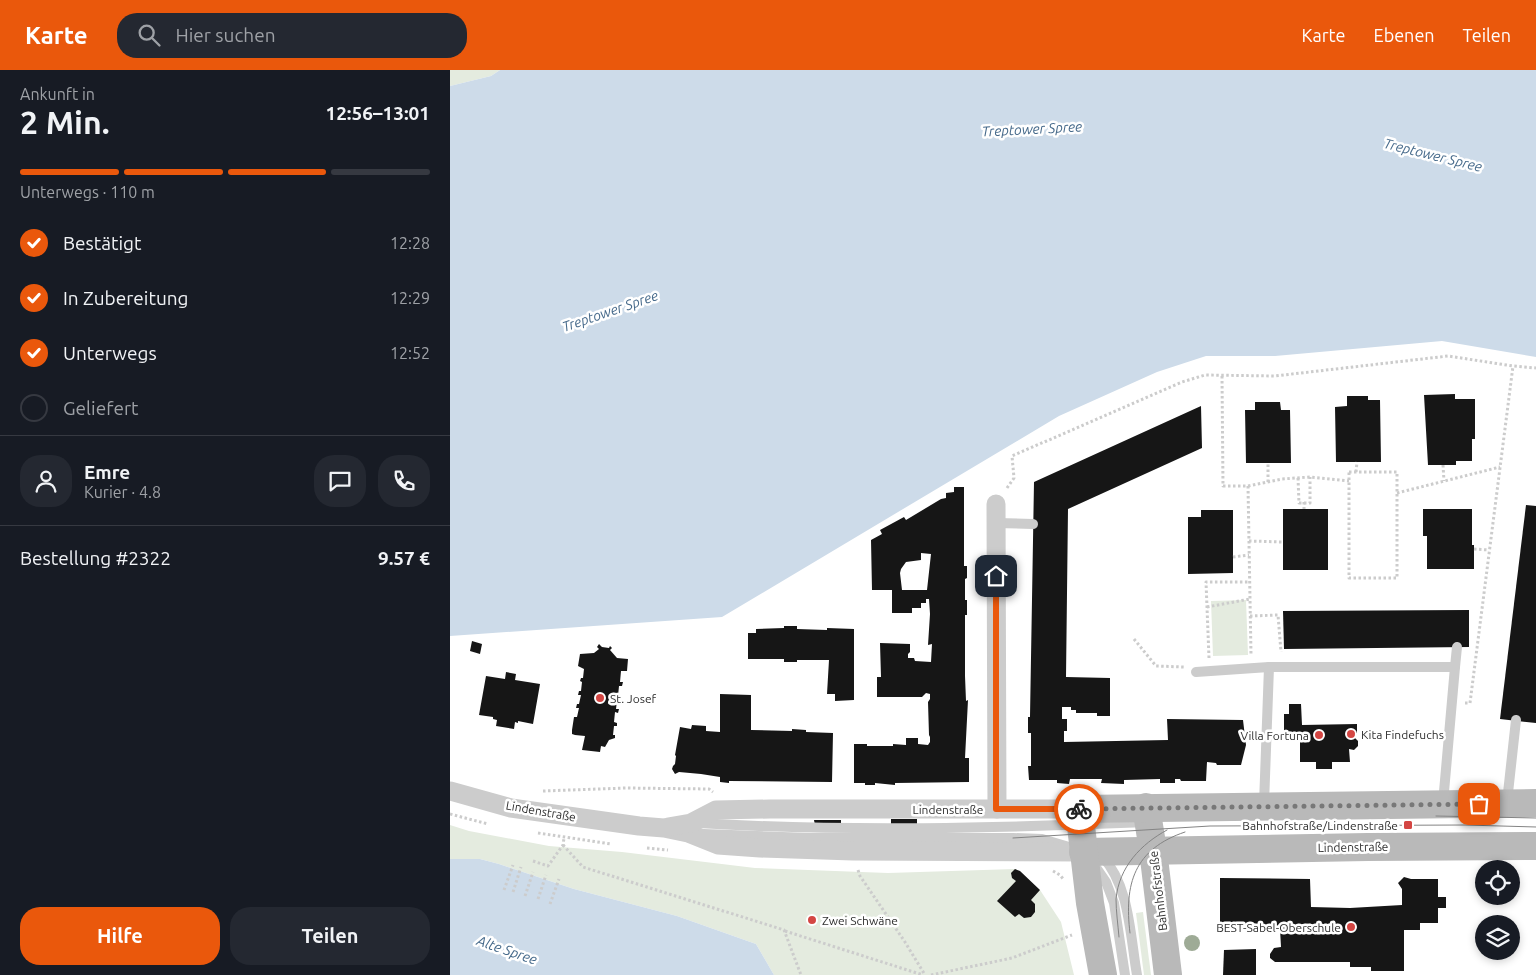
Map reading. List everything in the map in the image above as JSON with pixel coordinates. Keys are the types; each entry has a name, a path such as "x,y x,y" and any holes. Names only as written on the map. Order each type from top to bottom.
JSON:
{"main road":[{"name":"Lindenstraße","path":"1083,841 1152,817 1264,806 1448,808 1507,803 1536,803"},
{"name":"Bahnhofstraße","path":"1152,817 1153,850 1168,975"},
{"name":"Lindenstraße","path":"1083,841 1153,850 1536,846"},
{"path":"1083,841 1103,975"}],"street":[{"path":"996,504 996,809"},
{"name":"Lindenstraße","path":"450,791 511,808 639,826 690,828 718,845 862,851 1083,841"},
{"name":"Lindenstraße","path":"690,828 716,810 996,809 1083,841"}],"lane":[{"path":"996,523 1033,524"},
{"path":"1448,808 1452,703 1457,647"},
{"path":"1196,672 1269,667 1455,667"},
{"path":"1264,806 1269,667"},
{"path":"1507,803 1516,720"},
{"path":"1026,827 1083,841 1110,891 1114,903 1125,975"},
{"path":"690,828 1026,827 1072,834 1083,841 1110,867 1120,883 1124,895 1137,975"}],"path":[{"path":"996,504 1014,478 1012,456 1182,382 1205,375 1275,376 1448,356 1536,368"},
{"path":"1452,703 1470,703 1512,366"},
{"path":"1222,376 1223,486 1248,486 1310,477 1349,481"},
{"path":"1356,472 1357,462"},
{"path":"1268,463 1268,482"},
{"path":"1443,465 1444,481"},
{"path":"1397,493 1500,467"},
{"path":"1349,472 1397,472 1397,578 1349,578 1349,481 1349,472"},
{"path":"1298,478 1299,503 1310,503 1310,477"},
{"path":"1248,486 1251,668"},
{"path":"1304,502 1304,509"},
{"path":"1249,541 1283,542"},
{"path":"1474,549 1489,550"},
{"path":"1233,557 1250,555"},
{"path":"1210,661 1206,582 1250,582"},
{"path":"1208,608 1250,600"},
{"path":"1250,616 1278,615 1283,668"},
{"path":"1134,639 1156,666 1191,667 1196,672"},
{"path":"533,861 548,866 563,845 564,838"},
{"path":"563,845 583,866 924,975"},
{"path":"504,890 513,866"},
{"path":"513,892 521,867"},
{"path":"1045,867 1060,875 1068,886"},
{"path":"858,869 860,876 906,942 924,975"},
{"path":"525,896 533,872"},
{"path":"538,899 546,874"},
{"path":"550,904 559,879"},
{"path":"784,930 802,975"},
{"path":"931,975 1012,958 1071,935"}],"shaded area":[{"path":"450,70 500,70 491,76 450,86"},
{"path":"1246,600 1248,655 1213,656 1211,601"},
{"path":"450,825 469,831 549,846 622,852 755,868 888,873 1015,869 1040,890 1061,922 1074,975 774,975 756,944 677,916 574,889 499,864 480,859 450,859"},
{"path":"1143,912 1151,975 1144,975 1136,913"}],"water":[{"name":"Treptower Spree","path":"500,70 1536,70 1536,357 1442,341 1275,356 1206,356 1157,372 1059,416 722,617 450,636 450,86 491,76"},
{"name":"Alte Spree","path":"450,859 480,859 499,864 574,889 677,916 756,944 774,975 450,975"}],"building":[{"path":"1455,394 1455,399 1475,399 1475,439 1472,439 1472,461 1456,461 1456,465 1428,465 1424,395"},
{"path":"1347,396 1368,396 1368,400 1380,400 1381,462 1336,462 1335,407 1347,406"},
{"path":"1255,402 1280,402 1281,410 1290,410 1291,463 1246,463 1245,410 1255,410"},
{"path":"1201,406 1202,448 1068,509 1066,677 1110,678 1110,716 1097,716 1097,713 1076,713 1076,710 1071,710 1071,707 1062,707 1062,719 1067,719 1067,731 1064,731 1064,742 1168,740 1167,719 1243,720 1246,745 1241,765 1217,765 1216,763 1207,762 1206,781 1181,781 1180,779 1175,779 1175,783 1160,783 1160,779 1124,780 1124,784 1101,783 1102,779 1070,779 1069,784 1057,783 1057,780 1029,780 1028,766 1031,766 1031,733 1028,733 1028,717 1030,717 1034,482"},
{"path":"954,487 964,487 964,566 967,566 967,578 965,579 967,615 965,615 965,676 966,701 968,700 965,758 969,758 969,782 895,783 895,785 854,783 854,744 867,744 867,746 906,745 906,738 918,738 918,744 928,745 930,742 928,702 930,694 926,693 922,697 877,697 877,677 881,677 880,643 910,644 908,658 914,658 915,661 931,662 932,644 928,645 929,599 926,599 926,603 921,603 921,608 912,608 912,613 892,613 892,590 872,590 871,540 882,534 880,530 904,517 906,520 941,499 946,498 946,493 954,492","holes":["921,553 931,554 927,590 902,590 900,573 906,562 921,560"]},
{"path":"1526,505 1536,506 1536,723 1500,719"},
{"path":"1283,509 1328,509 1328,570 1283,570"},
{"path":"1423,509 1472,509 1474,569 1427,569 1427,536 1423,536"},
{"path":"1201,510 1233,510 1233,573 1188,574 1188,517 1201,517"},
{"path":"1469,610 1469,647 1284,649 1283,611"},
{"path":"784,626 797,626 797,629 854,629 854,700 835,701 835,694 827,694 829,660 784,662 784,659 748,659 748,633 756,633 756,629 784,628"},
{"path":"472,641 482,644 480,654 470,651"},
{"name":"St. Josef","path":"599,644 602,647 609,648 610,646 612,648 610,650 617,658 628,659 627,671 621,671 620,682 623,682 622,686 619,686 618,696 621,696 620,700 617,700 616,709 619,709 618,713 615,712 614,722 617,723 617,726 614,726 613,735 615,735 615,738 609,740 605,747 601,746 600,752 582,750 585,736 572,734 574,717 577,717 579,708 576,708 581,695 578,695 579,691 581,691 582,682 580,681 583,678 584,669 578,666 580,654 594,653 599,649 597,647"},
{"path":"506,672 516,674 515,680 540,684 533,724 518,721 518,723 515,722 514,729 496,726 497,720 493,719 493,717 479,715 486,676 505,679"},
{"path":"720,694 751,695 751,730 792,731 792,729 806,730 806,732 833,733 832,782 729,781 729,783 720,782 720,777 679,772 675,774 672,769 675,764 680,727 691,729 692,725 706,726 706,731 720,732"},
{"name":"Villa Fortuna","path":"1289,704 1301,704 1302,725 1357,724 1357,733 1354,734 1354,737 1358,741 1358,746 1354,750 1349,749 1350,762 1332,762 1332,769 1316,769 1316,762 1300,762 1300,741 1284,741 1284,714 1289,714"},
{"path":"891,819 917,819 917,825 891,825"},
{"path":"814,820 841,820 841,825 815,825"},
{"path":"1015,869 1020,871 1040,890 1031,900 1035,904 1035,912 1031,917 1024,918 1019,914 1015,917 997,901 1016,881 1012,878 1011,873"},
{"path":"1404,877 1411,879 1438,879 1438,897 1446,897 1446,908 1438,908 1438,923 1420,923 1420,930 1404,930 1404,971 1371,971 1371,967 1350,967 1350,962 1275,962 1270,958 1270,954 1274,948 1281,947 1280,929 1220,930 1220,878 1310,879 1311,907 1350,908 1402,905 1402,889 1398,883"},
{"path":"1256,949 1256,975 1223,975 1224,950"}],"tram line":[{"path":"1436,816 1536,818"},
{"path":"1013,838 1210,826 1465,825 1536,827"},
{"path":"1119,937 1116,899 1122,877 1140,850 1148,842 1167,830"},
{"path":"1130,933 1129,899 1131,884 1136,871 1154,848 1168,839 1185,832"}],"way so far":[{"path":"1079,809 1479,804"}],"place":[{"name":"St. Josef","path":"600,698"},
{"name":"Kita Findefuchs","path":"1351,734"},
{"name":"Villa Fortuna","path":"1319,735"},
{"name":"Bahnhofstraße/Lindenstraße","path":"1408,825"},
{"name":"Zwei Schwäne","path":"812,920"},
{"name":"BEST-Sabel-Oberschule","path":"1351,927"}],"route":[{"path":"996,576 996,809 1079,809"}]}
